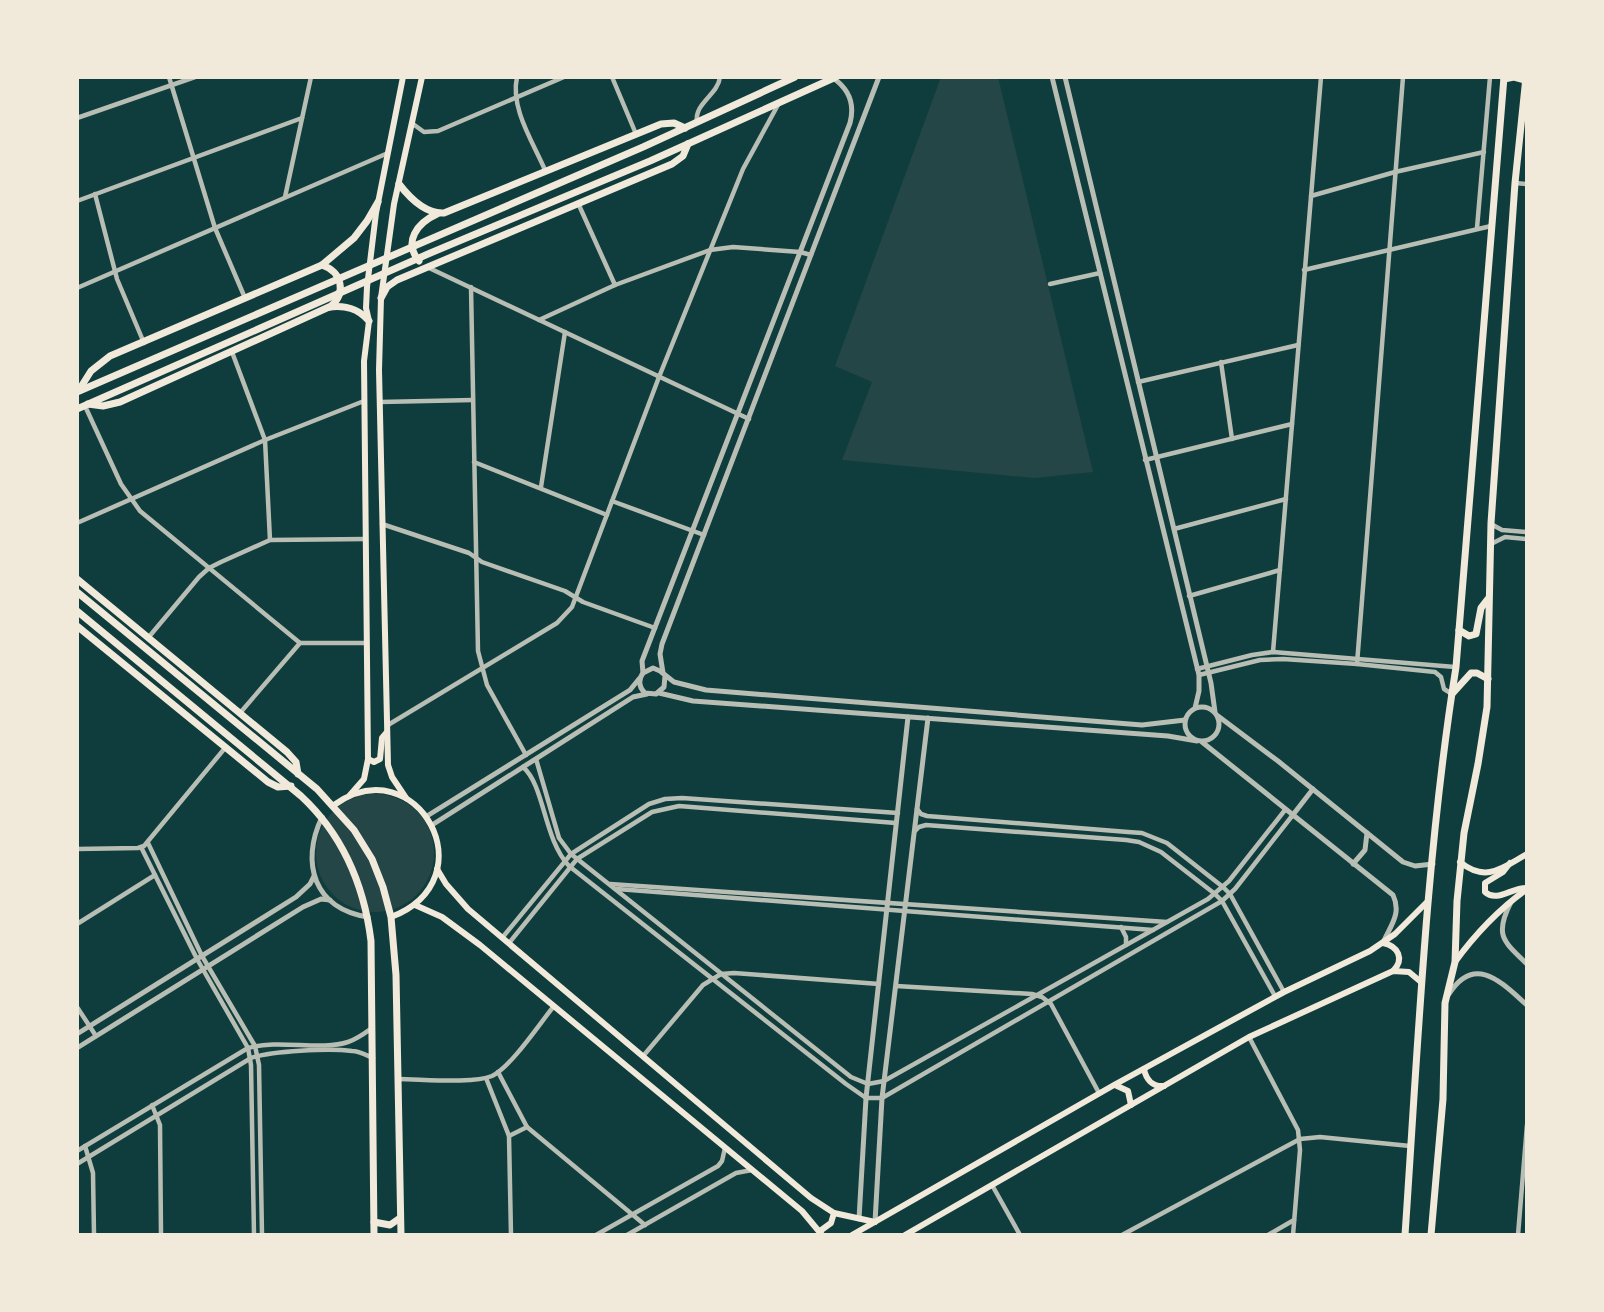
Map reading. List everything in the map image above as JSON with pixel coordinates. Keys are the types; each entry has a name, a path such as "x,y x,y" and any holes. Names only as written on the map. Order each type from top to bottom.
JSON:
{"main road":[{"path":"334,805 350,795 364,779 369,759 364,361 369,321 366,308 367,287 378,202 403,77"},
{"path":"391,917 415,905 429,889 438,869 439,846 427,816 406,798 392,777 388,765 382,524 381,298 389,236 422,77"},
{"path":"78,391 643,147 795,77"},
{"path":"1405,1235 1420,982 1456,667 1504,78 1514,77 1525,78 1491,523 1488,679 1483,736 1460,862 1455,962 1445,1003 1443,1099 1431,1235"},
{"path":"83,406 428,254 650,161 834,78"},
{"path":"427,267 415,256 412,237 421,224 438,214 664,123 685,128"},
{"path":"381,298 384,290 394,282 675,163 688,144"},
{"path":"399,184 418,204 438,214"},
{"path":"78,391 88,374 101,361 322,265 359,232 378,202"},
{"path":"83,406 116,404 329,307 339,296 340,283 334,271 322,265"},
{"path":"329,307 349,307 369,321"},
{"path":"77,579 292,757 299,775"},
{"path":"77,592 334,805 372,859 391,917 396,975 401,1235"},
{"path":"1459,630 1469,636 1476,634 1481,608 1488,598"},
{"path":"77,611 290,786 323,817 339,840 354,870 369,917 372,941 374,1235"},
{"path":"77,625 273,786 290,786"},
{"path":"1452,694 1471,673 1488,679"},
{"path":"369,759 374,762 380,759 382,738 387,729"},
{"path":"350,795 379,790 406,798"},
{"path":"1460,862 1479,873 1492,872 1527,854"},
{"path":"1510,863 1503,872 1485,883 1485,891 1496,897 1519,888 1527,888"},
{"path":"438,869 456,897 502,938 811,1198 834,1213 875,1222"},
{"path":"1455,962 1493,916 1527,888"},
{"path":"852,1235 1114,1085 1284,992 1382,943 1408,923 1429,900"},
{"path":"415,905 455,925 808,1216 821,1233 831,1223 834,1213"},
{"path":"905,1235 1249,1037 1393,971 1400,958 1397,950 1382,943"},
{"path":"1393,971 1409,972 1420,982"},
{"path":"1144,1069 1149,1080 1166,1086"},
{"path":"1114,1085 1128,1091 1131,1105"},
{"path":"374,1222 390,1225 400,1218"}],"street":[{"path":"169,77 215,228 245,299"},
{"path":"77,118 195,77"},
{"path":"285,198 311,77"},
{"path":"517,77 515,98 545,170"},
{"path":"412,123 421,131 436,132 564,77"},
{"path":"612,77 636,135"},
{"path":"697,122 699,110 717,87 720,77"},
{"path":"659,693 664,687 660,664 662,644 879,77"},
{"path":"427,816 630,690 643,673 653,668 678,683 706,690 1142,725 1185,720 1195,708 1199,691 1198,672 1052,77"},
{"path":"432,825 633,697 649,694 1168,736 1199,741 1216,735 1220,724 1208,670 1065,77"},
{"path":"1273,652 1321,77"},
{"path":"1357,661 1403,77"},
{"path":"1477,228 1490,77"},
{"path":"643,673 642,661 852,115 852,103 847,92 834,78"},
{"path":"387,729 557,623 565,615 576,597 659,377 743,169 779,103"},
{"path":"77,201 302,118"},
{"path":"1311,196 1395,172 1484,152"},
{"path":"77,288 388,153"},
{"path":"1515,183 1527,184"},
{"path":"95,194 115,272 144,343"},
{"path":"578,202 614,285"},
{"path":"1304,270 1492,225"},
{"path":"539,320 614,285 710,250 733,247 812,255"},
{"path":"427,267 749,419"},
{"path":"1050,284 1111,271"},
{"path":"471,287 478,650 487,685 526,754"},
{"path":"541,487 565,332"},
{"path":"1138,382 1298,345"},
{"path":"232,352 265,440 270,540"},
{"path":"1221,362 1232,439"},
{"path":"77,523 265,440 365,400"},
{"path":"380,402 473,400"},
{"path":"83,406 130,500 209,568 300,643 367,643"},
{"path":"1144,460 1292,424"},
{"path":"474,463 607,515"},
{"path":"1173,529 1286,499"},
{"path":"612,501 704,535"},
{"path":"1491,523 1502,530 1527,532"},
{"path":"382,524 469,553 565,591 583,602 655,628"},
{"path":"1490,545 1501,538 1527,539"},
{"path":"148,638 209,568 270,540 366,539"},
{"path":"1189,596 1280,570"},
{"path":"240,713 300,643"},
{"path":"1208,670 1252,655 1273,652 1435,672 1441,677 1444,688 1452,694"},
{"path":"1198,672 1271,659 1456,667"},
{"path":"639,679 642,690 649,694"},
{"path":"674,698 673,690 678,683"},
{"path":"630,690 633,697"},
{"path":"1195,708 1206,707 1217,714 1409,865 1433,864"},
{"path":"859,1219 867,1084 908,717"},
{"path":"875,1222 882,1098 928,718"},
{"path":"1185,720 1187,733 1388,889 1396,901 1396,915 1382,943"},
{"path":"77,849 141,847 148,843 225,748"},
{"path":"536,759 559,838 571,854 851,1077 867,1084 884,1081 1215,894 1285,810"},
{"path":"523,767 532,777 553,842 569,866 866,1098 882,1098 1222,901 1313,789"},
{"path":"502,938 571,854 649,804 682,798 898,813"},
{"path":"509,943 569,866 652,812 680,806 897,823"},
{"path":"917,808 927,817 1142,833 1167,843 1230,894 1284,992"},
{"path":"323,817 314,835 311,856 314,876 330,900 353,915 369,917"},
{"path":"914,832 926,825 1139,842 1161,852 1222,901 1276,997"},
{"path":"1353,864 1365,850 1366,832"},
{"path":"148,843 199,957"},
{"path":"141,847 251,1058 254,1235"},
{"path":"77,924 155,875"},
{"path":"77,1034 296,897 314,876"},
{"path":"609,884 1154,930"},
{"path":"616,889 887,906"},
{"path":"77,1048 303,907 321,900 330,900"},
{"path":"1512,900 1502,922 1502,935 1507,945 1527,964"},
{"path":"905,908 1167,922"},
{"path":"1121,927 1125,933 1126,945"},
{"path":"1154,930 1158,937"},
{"path":"205,968 255,1046 258,1055 262,1235"},
{"path":"644,1055 704,985 722,974 879,984"},
{"path":"1445,1003 1449,992 1457,983 1467,977 1483,974 1499,979 1527,1005"},
{"path":"896,986 1037,995 1047,1000 1100,1094"},
{"path":"398,1079 486,1078 498,1072 554,1006"},
{"path":"77,1007 96,1036"},
{"path":"77,1151 248,1048 342,1043 373,1028"},
{"path":"1249,1037 1294,1121 1300,1139 1293,1235"},
{"path":"77,1164 258,1055 350,1050 373,1058"},
{"path":"498,1072 527,1127 645,1225"},
{"path":"486,1078 509,1136 511,1235"},
{"path":"152,1105 160,1125 161,1235"},
{"path":"1518,1235 1527,1125"},
{"path":"509,1136 527,1127"},
{"path":"1122,1235 1300,1139 1320,1137 1411,1146"},
{"path":"85,1146 93,1173 94,1235"},
{"path":"596,1235 718,1166 725,1147"},
{"path":"627,1235 736,1173 753,1170"},
{"path":"992,1185 1020,1235"},
{"path":"1521,1194 1527,1199"},
{"path":"1269,1235 1294,1220"}],"shaded area":[{"path":"941,77 998,77 1093,472 1035,478 842,460 872,382 835,366"},
{"path":"375,794 398,799 417,811 429,830 434,853 429,876 417,895 398,907 375,912 352,907 333,895 321,876 316,853 321,830 333,811 352,799"}]}
